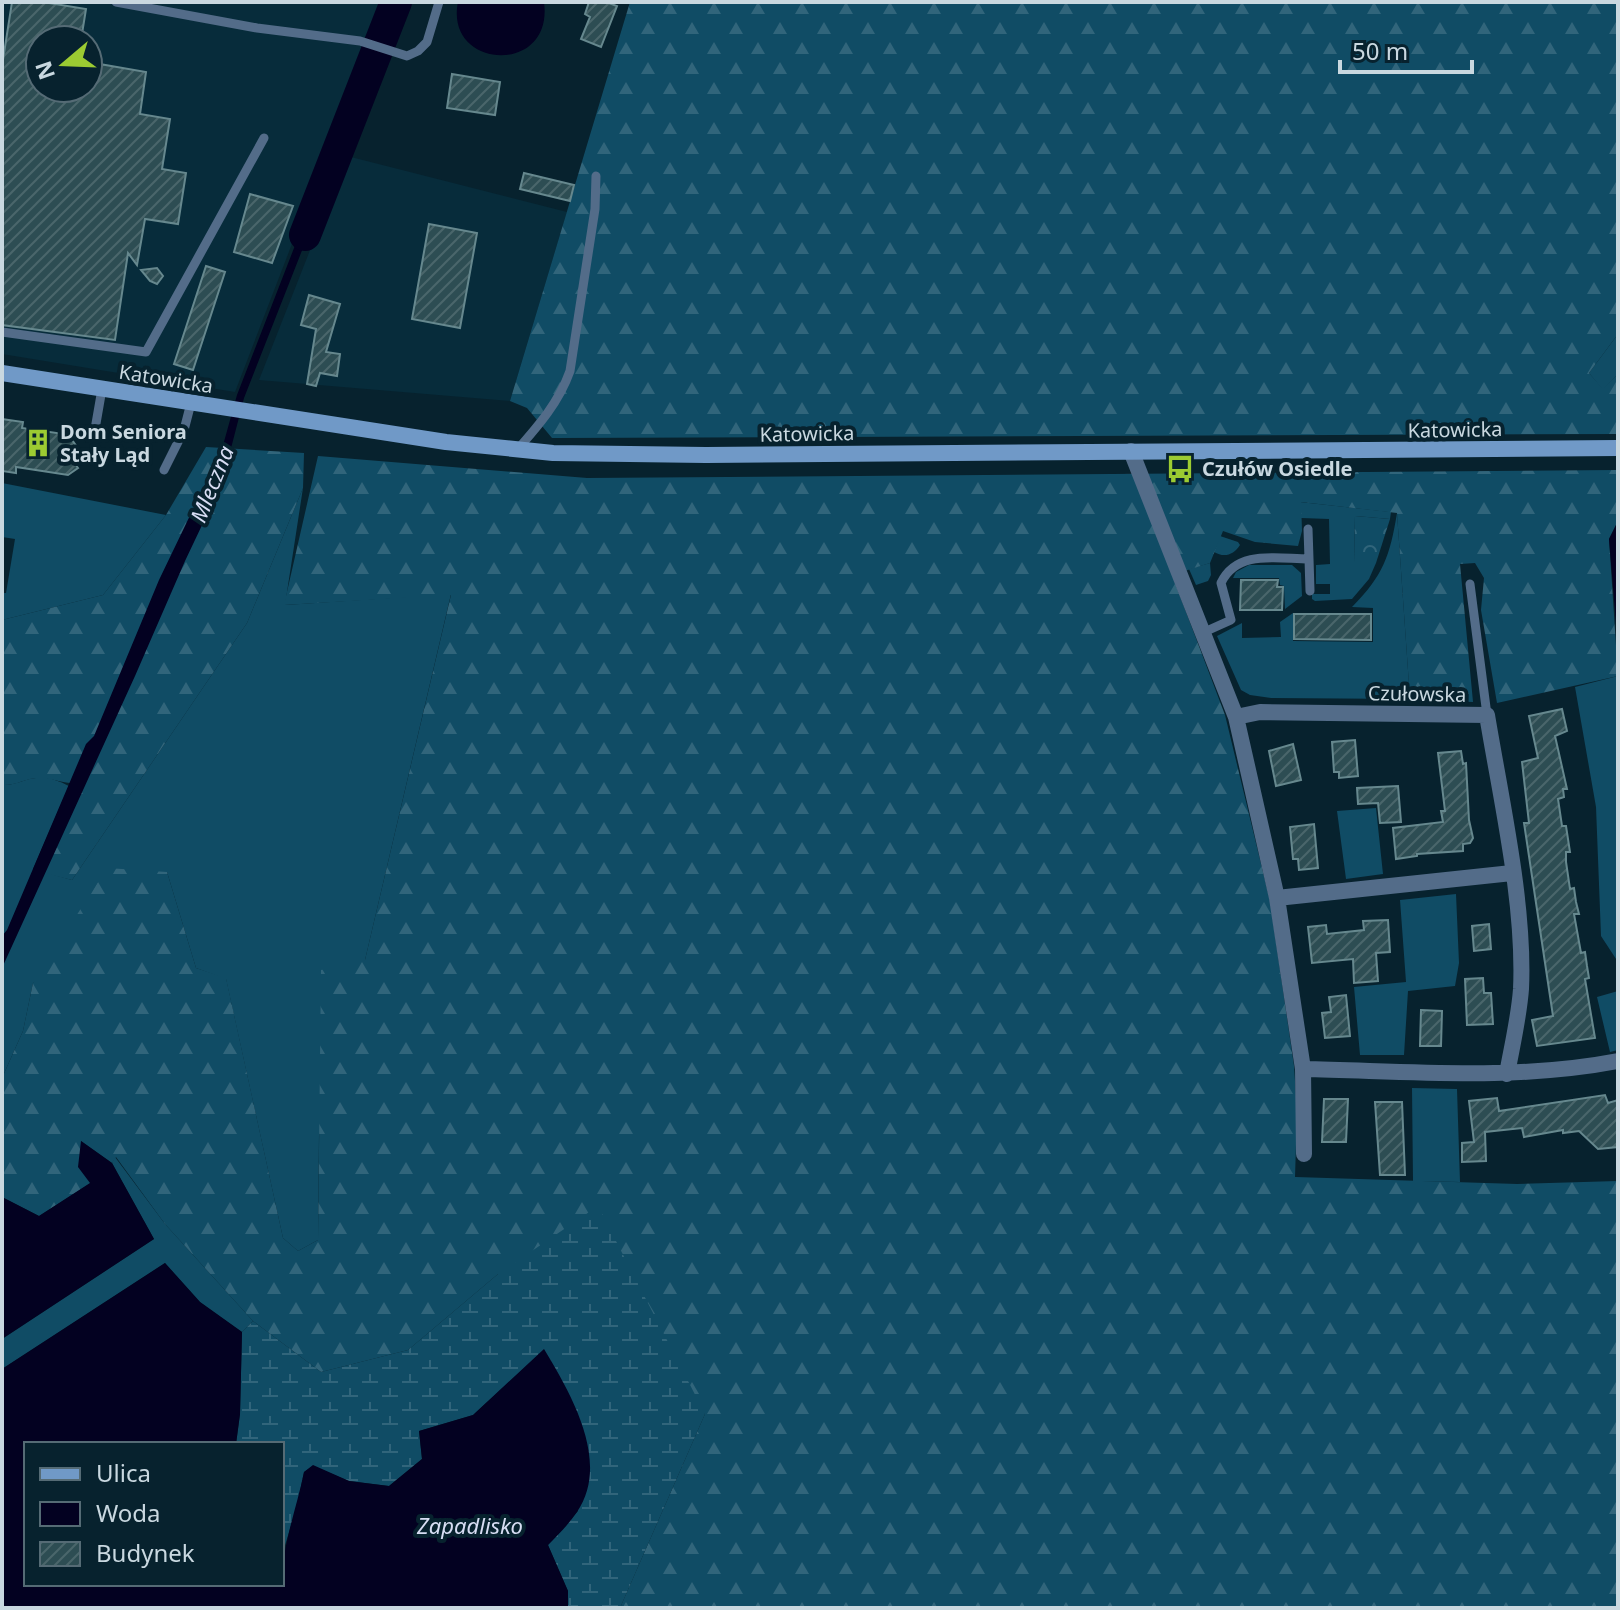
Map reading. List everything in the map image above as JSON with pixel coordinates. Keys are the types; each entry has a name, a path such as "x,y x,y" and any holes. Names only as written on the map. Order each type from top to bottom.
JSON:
{"main road":[{"name":"Katowicka","path":"2,373 446,442 517,450 690,455 1618,448"}],"street":[{"path":"1131,451 1236,717 1277,898 1303,1069 1304,1154"},
{"name":"Czułowska","path":"1236,717 1260,712 1487,715 1521,950 1521,990 1507,1074"},
{"path":"1277,898 1512,873"},
{"path":"1303,1069 1507,1074 1578,1069 1618,1061"}],"lane":[{"path":"116,2 257,28 360,41 407,56 427,42 439,2"},
{"path":"2,332 146,352 264,138"},
{"path":"517,450 547,415 570,371 595,209 596,176"},
{"path":"94,435 102,389"},
{"path":"164,470 184,430 191,403"},
{"path":"1308,529 1310,591"},
{"path":"1202,633 1231,620 1221,583 1225,574 1239,562 1250,559 1309,559"},
{"path":"1470,584 1487,715"}],"shaded area":[{"path":"2,2 385,2 235,392 2,354"},
{"path":"347,156 567,212 510,401 259,380"}],"green space":[{"path":"630,2 1618,2 1618,334 1589,373 1603,389 1618,374 1618,434 552,438 527,408 510,401"},
{"path":"1618,334 1618,374 1603,390 1589,373"},
{"path":"206,447 304,453 303,488 247,623 72,880 44,873 86,782 36,778 2,785 2,620 103,595 166,515"},
{"path":"318,456 587,478 1618,470 1618,521 1609,539 1618,676 1497,703 1481,610 1484,578 1475,563 1460,564 1473,702 1410,699 1397,513 1301,502 1302,531 1298,546 1255,542 1223,531 1210,563 1172,575 1225,715 1270,901 1294,1066 1297,1112 1295,1177 1517,1184 1618,1181 1618,1608 620,1608 705,1414 498,1274 408,1350 321,1372 253,1321 165,1224 116,1157 112,1163 81,1141 91,1183 39,1216 2,1197 2,1078 23,1031 33,983 107,868 167,872 196,968 226,978 283,1238 298,1251 318,1240 321,970 365,960 451,595 284,605"},
{"path":"2,483 166,515 103,595 2,620 2,593 6,593 15,539 2,537"},
{"path":"303,488 285,605 451,594 365,960 319,1136 318,1240 298,1251 283,1238 226,979 196,968 167,872 33,983 23,1031 2,1078 2,785 40,778 53,779 69,786 33,869 72,880 247,623"},
{"path":"1300,502 1391,512 1390,519 1355,516 1354,563 1376,563 1369,579 1352,599 1312,599 1312,594 1330,594 1330,584 1316,584 1316,565 1330,564 1329,519 1301,518"},
{"path":"1397,513 1410,699 1271,698 1250,695 1241,690 1217,636 1242,623 1242,638 1281,637 1280,622 1293,613 1293,641 1373,642 1373,608 1352,607 1384,564"},
{"path":"1355,516 1390,519 1376,563 1354,563"},
{"path":"1220,536 1240,545 1228,554 1218,554 1214,552"},
{"path":"1210,563 1208,581 1196,585 1189,569"},
{"path":"1249,565 1292,565 1301,573 1302,596 1285,609 1284,586 1280,585 1279,578 1233,578 1236,572"},
{"path":"1618,676 1618,962 1601,936 1596,807 1575,687"},
{"path":"1376,808 1383,874 1346,879 1337,811"},
{"path":"1456,894 1459,963 1455,986 1408,991 1404,1055 1360,1055 1354,987 1406,982 1400,900"},
{"path":"1618,991 1618,1050 1610,1052 1597,997"},
{"path":"1412,1088 1457,1089 1460,1182 1413,1181"},
{"path":"115,1157 165,1224 253,1321 242,1332 200,1302 165,1263 2,1369 2,1339 154,1239 112,1163"},
{"path":"598,1206 705,1414 620,1608 568,1608 568,1591 548,1545 578,1511 544,1350 473,1415 419,1431 422,1459 389,1486 349,1481 313,1466 304,1472 284,1548 284,1442 236,1442 242,1332 253,1321 321,1372 408,1350 498,1274"}],"water":[{"path":"458,2 544,2 543,26 533,43 517,52 500,55 482,51 467,41 458,25"},
{"path":"315,194 323,197 244,398 222,483 2,968 2,936 86,744 94,736 159,580 222,449 237,395"},
{"path":"1618,521 1618,648 1609,539"},
{"path":"81,1141 112,1163 154,1239 2,1339 2,1197 39,1216 90,1183 78,1167"},
{"name":"Zapadlisko","path":"165,1263 200,1302 242,1332 236,1442 24,1442 24,1586 284,1586 287,1542 304,1472 313,1465 349,1481 389,1486 422,1459 419,1431 473,1415 544,1349 575,1407 589,1450 590,1472 586,1492 577,1512 548,1545 568,1591 568,1608 2,1608 2,1369"}],"building":[{"path":"12,2 43,2 86,9 84,24 24,24 24,104 104,104 104,65 146,72 140,114 170,119 162,169 186,173 178,224 145,219 137,265 128,253 115,340 2,325 2,66"},
{"path":"589,2 606,2 617,6 601,47 581,39 590,17 585,14"},
{"path":"452,74 500,82 495,115 447,108"},
{"path":"524,173 574,185 570,201 520,189"},
{"path":"250,194 293,206 272,263 234,252"},
{"path":"429,224 477,233 460,328 412,319"},
{"path":"206,266 225,272 193,370 174,364"},
{"path":"157,268 163,276 157,284 141,270"},
{"path":"309,295 340,304 326,352 340,354 337,376 320,373 316,386 307,384 316,329 301,325"},
{"name":"Dom Seniora Stały Ląd","path":"2,419 23,422 22,428 64,434 64,438 72,440 77,447 75,464 78,468 68,475 16,467 16,473 2,471"},
{"path":"1241,580 1278,580 1277,587 1283,587 1282,610 1240,610"},
{"path":"1294,614 1371,614 1371,640 1294,639"},
{"path":"1562,709 1567,731 1555,736 1567,789 1563,789 1564,797 1558,799 1562,826 1566,826 1570,852 1566,852 1566,862 1570,889 1574,888 1579,914 1574,914 1581,953 1585,952 1589,978 1585,979 1595,1038 1537,1046 1532,1020 1553,1016 1524,823 1529,823 1522,762 1538,758 1529,716"},
{"path":"1355,740 1358,776 1339,778 1339,772 1334,772 1332,742"},
{"path":"1293,744 1301,780 1276,786 1269,751"},
{"path":"1461,751 1463,764 1466,763 1473,838 1470,843 1463,844 1463,851 1417,854 1396,859 1393,828 1443,822 1441,811 1445,811 1438,753"},
{"path":"1398,786 1401,822 1380,823 1378,803 1358,804 1357,788"},
{"path":"1314,824 1318,868 1299,870 1298,859 1293,859 1290,827"},
{"path":"1388,920 1390,952 1376,953 1378,981 1354,983 1353,959 1312,963 1308,927 1326,925 1327,934 1364,930 1363,921"},
{"path":"1489,924 1491,949 1474,951 1472,926"},
{"path":"1483,978 1484,993 1491,993 1493,1024 1467,1025 1465,979"},
{"path":"1346,995 1350,1036 1325,1038 1322,1013 1331,1012 1329,997"},
{"path":"1421,1010 1442,1011 1441,1046 1420,1046"},
{"path":"1605,1095 1608,1103 1618,1100 1618,1147 1598,1149 1579,1131 1563,1133 1563,1130 1524,1137 1522,1128 1485,1132 1486,1161 1462,1162 1462,1143 1474,1142 1469,1101 1497,1098 1499,1111"},
{"path":"1324,1099 1348,1099 1346,1142 1322,1142"},
{"path":"1375,1102 1402,1102 1405,1175 1380,1175"}],"waterway":[{"name":"Mleczna","path":"305,235 396,2"}],"place":[{"name":"Dom Seniora Stały Ląd","path":"38,443"},
{"name":"Czułów Osiedle","path":"1180,469"}]}
